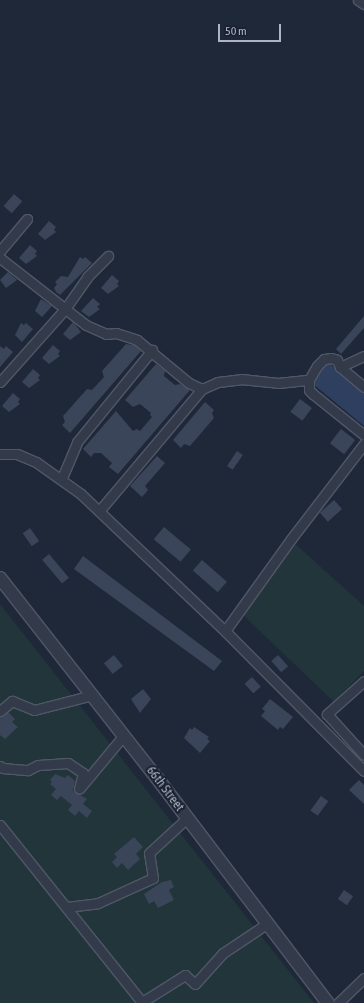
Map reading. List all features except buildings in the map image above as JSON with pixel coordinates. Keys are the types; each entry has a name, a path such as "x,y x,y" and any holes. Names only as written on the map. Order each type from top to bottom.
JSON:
{"street":[{"path":"358,0 364,4"},
{"path":"0,251 26,219"},
{"path":"0,382 65,309 87,277 108,256"},
{"path":"0,258 86,325 106,334 127,335 152,350 189,383 202,389"},
{"path":"62,478 78,442 152,350"},
{"path":"340,366 364,356"},
{"path":"364,387 340,366 337,360 324,359 312,372 309,380 310,390 313,394 353,429 364,435"},
{"path":"100,510 202,389 218,382 241,379 278,383 309,380"},
{"path":"225,631 291,539 364,444"},
{"path":"0,454 17,454 62,478 100,510 225,631 364,771"},
{"name":"66th Street","path":"0,578 124,735 328,1003"},
{"path":"364,681 327,714 364,755"},
{"path":"0,711 12,701 34,710 93,695"},
{"path":"0,766 28,770 38,765 68,763 82,773 79,789 124,735"},
{"path":"67,907 98,903 153,878 149,853 187,818"},
{"path":"0,825 142,1002 185,974 195,984 223,953 268,923"},
{"path":"338,1003 364,978"}],"green space":[{"path":"292,541 364,606 364,671 334,702 242,614"},
{"path":"0,604 314,1003 0,1003"}],"water":[{"path":"330,364 364,392 364,426 313,384 315,374 323,365"}]}
